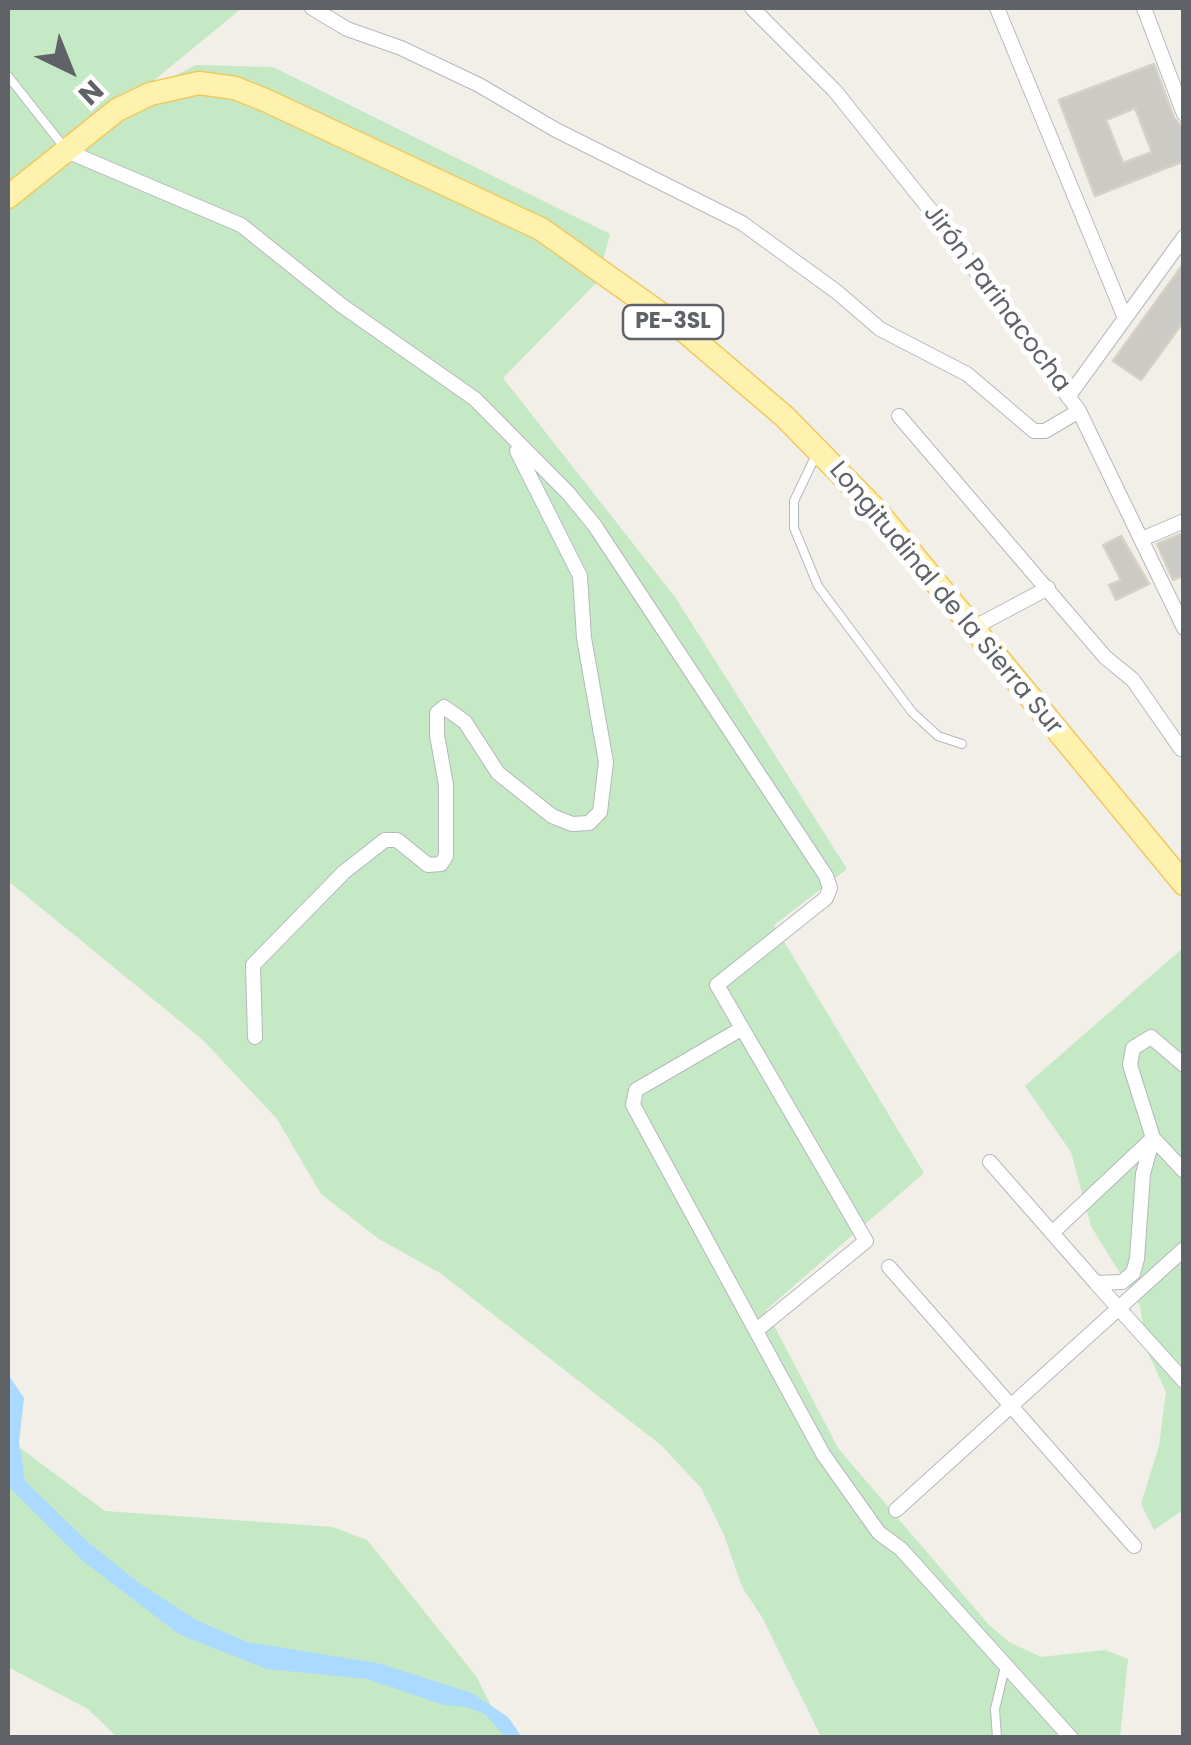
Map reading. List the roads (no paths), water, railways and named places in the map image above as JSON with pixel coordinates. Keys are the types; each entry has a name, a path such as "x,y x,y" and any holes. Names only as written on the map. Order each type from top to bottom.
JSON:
{"main road":[{"name":"Longitudinal de la Sierra Sur","path":"8,197 118,110 150,94 198,82 235,88 542,228 682,328 785,417 876,510 1184,884"}],"street":[{"path":"312,8 347,29 401,48 479,85 556,130 742,223 837,292 880,329 966,374 1034,431 1044,431 1078,410"},
{"path":"997,8 1125,318"},
{"path":"1144,8 1184,114"},
{"name":"Jirón Parinacocha","path":"761,10 835,91 936,217 1078,410 1184,628"},
{"path":"69,152 241,225 341,305 475,399 569,494 595,526 826,876 830,888 826,898 719,979 720,992 866,1240 758,1329"},
{"path":"1068,397 1184,237"},
{"path":"899,416 1106,657 1132,680 1181,749"},
{"path":"255,1037 252,964 344,872 385,840 397,840 428,864 441,864 446,856 446,785 437,735 437,714 444,706 465,722 498,773 552,816 572,824 589,823 600,812 606,762 584,638 580,576 507,433"},
{"path":"1142,539 1184,520"},
{"path":"974,628 1048,588"},
{"path":"741,1029 636,1090 633,1106 823,1454 879,1533 901,1549 1071,1738"},
{"path":"1184,1065 1152,1037 1133,1048 1130,1066 1154,1138 1184,1171"},
{"path":"1052,1232 1154,1138"},
{"path":"1096,1283 1122,1282 1133,1273 1143,1174 1154,1138"},
{"path":"990,1162 1184,1382"},
{"path":"896,1510 1184,1250"},
{"path":"890,1268 1134,1546"}],"lane":[{"path":"8,76 69,152"},
{"path":"818,451 804,473 794,514 794,528 818,586 912,712 938,736 962,744"},
{"path":"997,1738 996,1710 1005,1667"}],"water":[{"path":"8,1374 24,1398 19,1442 25,1481 89,1543 139,1583 198,1621 247,1642 377,1663 472,1693 508,1717 522,1737 505,1737 485,1714 466,1707 444,1705 367,1679 267,1669 180,1635 84,1562 8,1486"}]}
